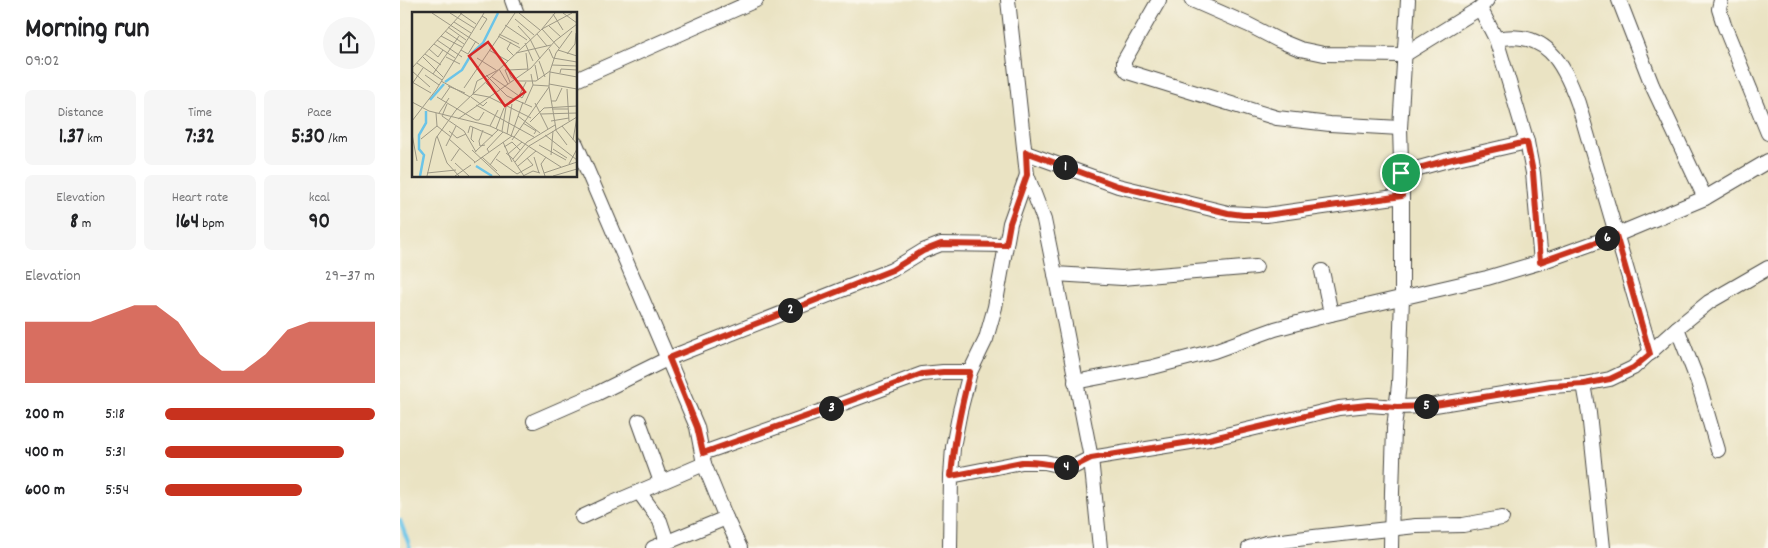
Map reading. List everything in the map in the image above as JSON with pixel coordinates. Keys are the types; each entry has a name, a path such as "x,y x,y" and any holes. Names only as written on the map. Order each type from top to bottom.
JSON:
{"street":[{"path":"512,0 516,12"},
{"path":"578,79 756,0"},
{"path":"1008,0 1027,175 1044,220 1055,274 1091,458 1100,548"},
{"path":"1159,0 1124,61 1124,67 1128,72 1277,118 1330,124 1400,128"},
{"path":"1192,0 1300,49 1324,54 1404,55 1483,4 1496,39 1527,142 1533,172 1540,262"},
{"path":"1391,548 1393,465 1402,298 1400,128 1408,0"},
{"path":"1619,0 1652,85 1705,198"},
{"path":"1721,0 1719,9 1724,25 1768,133"},
{"path":"1496,39 1509,36 1525,37 1541,45 1555,56 1569,79 1578,102 1650,354"},
{"path":"1401,173 1527,142"},
{"path":"578,149 697,427 704,459 726,518 740,548"},
{"path":"1026,152 1118,186 1243,215 1266,215 1402,196"},
{"path":"1075,382 1214,351 1275,329 1331,314 1488,278 1540,262 1616,235 1705,198 1768,161"},
{"path":"950,548 951,476 955,438 970,372 986,338 995,306 1010,223 1027,175"},
{"path":"534,421 598,393 669,358 892,270 923,251 941,244 1006,245"},
{"path":"1055,274 1122,278 1256,267"},
{"path":"951,476 1034,461 1071,468 1091,458 1209,439 1339,408 1368,405 1397,407 1429,406 1551,386 1584,384 1610,379 1633,368 1677,328 1710,302 1768,268"},
{"path":"1322,271 1331,314"},
{"path":"1677,328 1698,382 1718,450"},
{"path":"582,517 662,482 704,459 844,403 922,374 970,372"},
{"path":"1584,384 1589,413 1603,548"},
{"path":"640,421 662,482"},
{"path":"639,492 660,521 667,542"},
{"path":"653,548 726,518"},
{"path":"1249,548 1286,541 1391,528 1463,525 1502,518"}],"waterway":[{"path":"400,520 410,548"}],"route":[{"path":"1527,142 1533,172 1540,262 1616,235 1650,354 1633,368 1610,379 1584,384 1551,386 1429,406 1397,407 1368,405 1339,408 1209,439 1091,458 1071,468 1034,461 951,476 953,447 970,372 922,374 703,453 697,427 669,358 751,324 892,270 923,251 941,244 1006,245 1010,223 1027,175 1026,152 1118,186 1243,215 1266,215 1402,196 1401,173 1527,142"}]}
